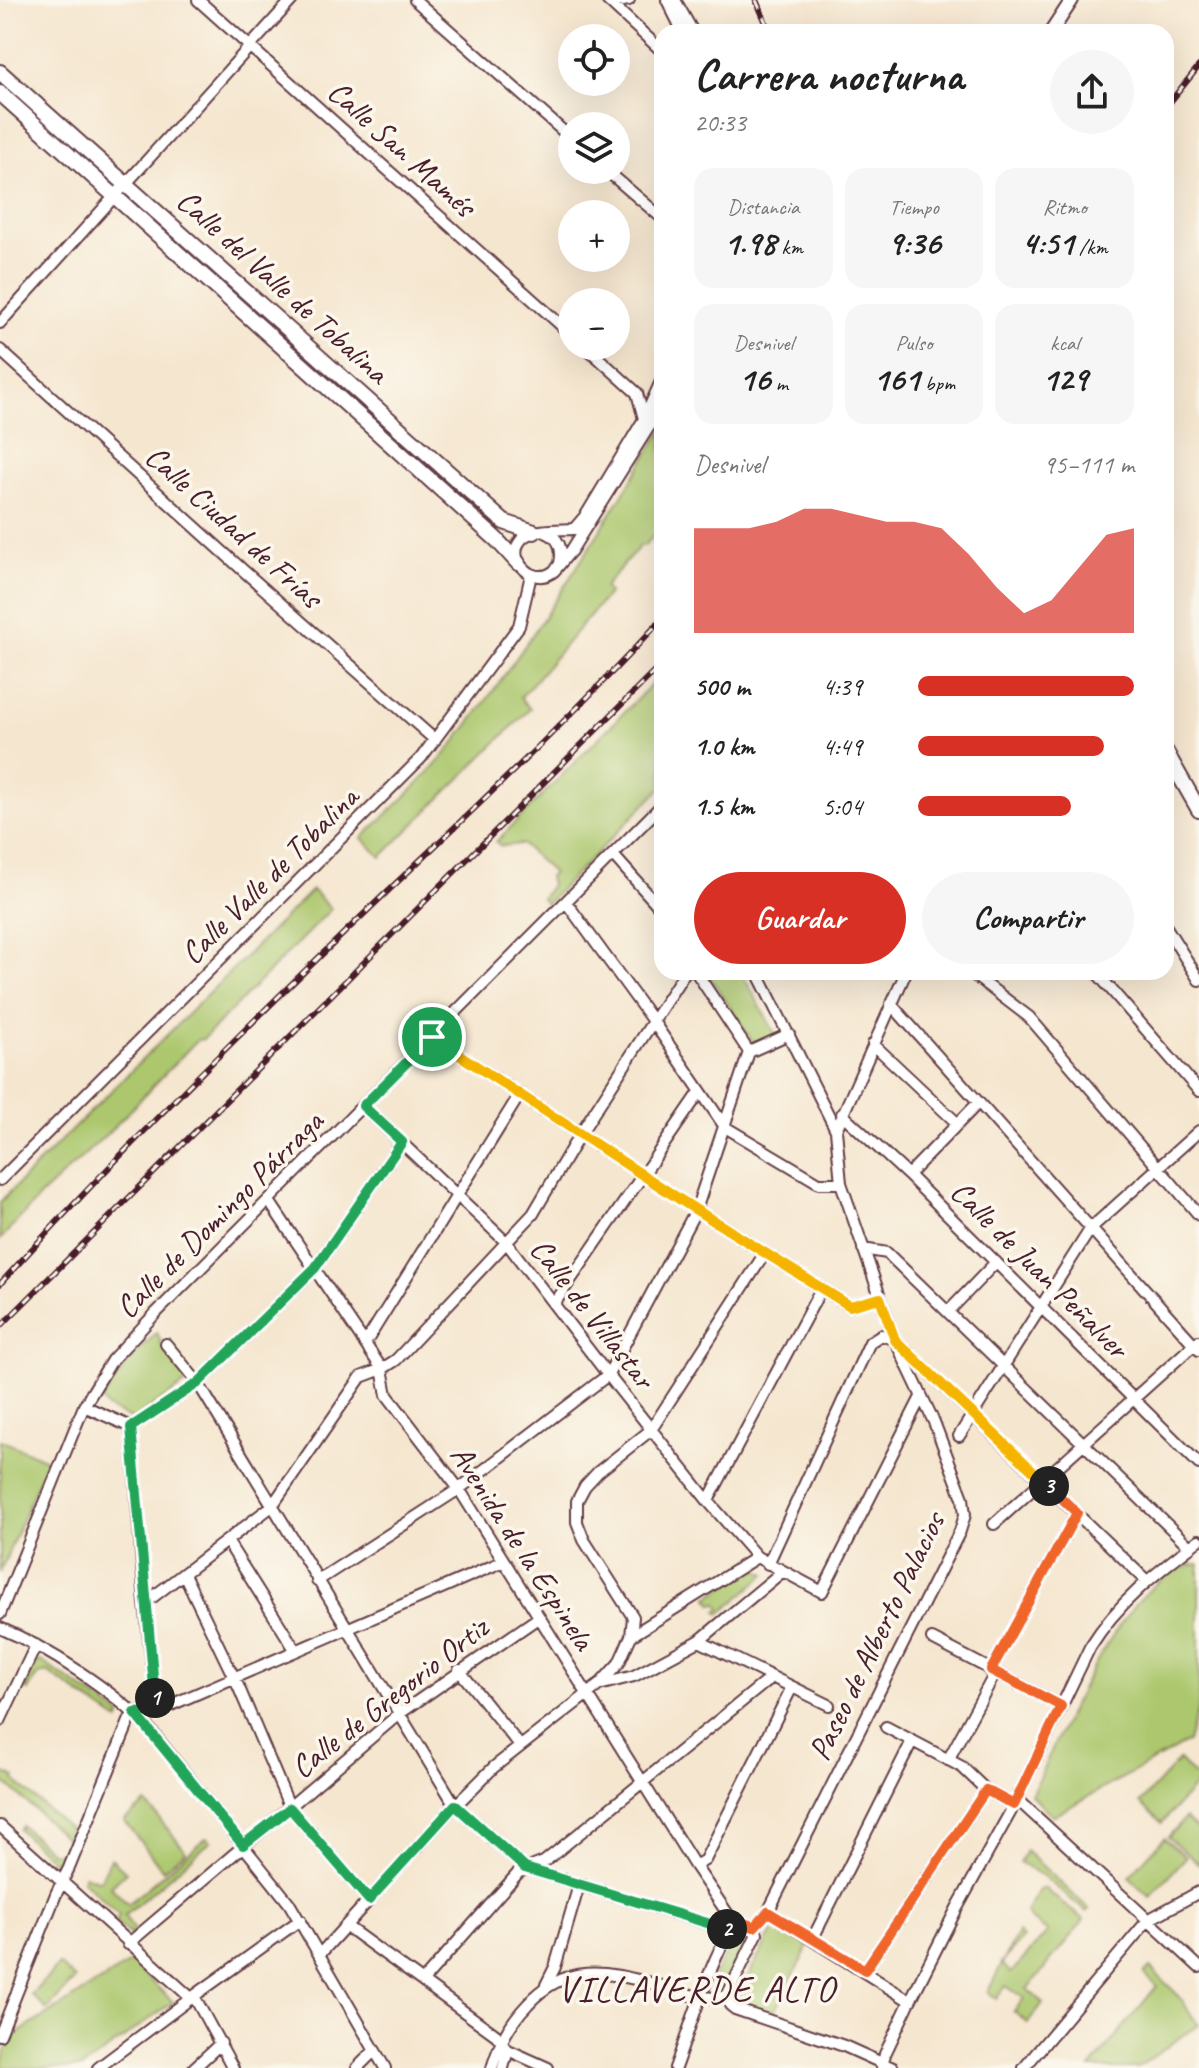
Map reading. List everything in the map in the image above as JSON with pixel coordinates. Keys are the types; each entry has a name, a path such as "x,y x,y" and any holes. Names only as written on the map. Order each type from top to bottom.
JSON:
{"main road":[{"name":"Calle del Valle de Tobalina","path":"0,72 504,522 538,532"},
{"name":"Calle del Valle de Tobalina","path":"0,93 496,539 518,563"},
{"path":"1174,776 1199,810"}],"street":[{"name":"Calle San Mamés","path":"198,0 558,323"},
{"path":"0,323 292,0"},
{"path":"415,0 558,127"},
{"path":"609,2 629,0"},
{"path":"667,0 679,24"},
{"path":"675,0 688,24"},
{"path":"1056,24 1072,0"},
{"path":"609,2 654,44"},
{"path":"623,184 654,210"},
{"name":"Calle Ciudad de Frías","path":"0,350 435,740"},
{"path":"600,360 637,393 644,419"},
{"path":"637,393 654,386"},
{"path":"654,397 586,515 574,529 538,532 519,543 518,563 531,575 544,576 571,551 654,419"},
{"path":"538,532 555,538 560,545 560,563"},
{"name":"Calle Valle de Tobalina","path":"0,1180 404,777 519,626 531,575"},
{"name":"Calle de Domingo Párraga","path":"0,1614 84,1406 112,1360 654,813"},
{"path":"613,855 654,901"},
{"path":"566,902 725,1127 819,1183 841,1183"},
{"path":"1174,940 1199,980"},
{"path":"145,1603 272,1506 361,1377 396,1360 533,1214 580,1134 680,980"},
{"path":"701,980 749,1052"},
{"path":"761,980 836,1130"},
{"name":"Paseo de Alberto Palacios","path":"754,1927 768,1912 828,1796 964,1521 963,1498 934,1422 895,1340 841,1183 836,1130 902,980"},
{"path":"984,980 1029,1017 1199,1215"},
{"path":"1103,980 1199,1091"},
{"path":"891,1004 1197,1345 1083,1442 994,1524"},
{"path":"317,1581 459,1489 608,1375 696,1210 749,1052 789,1034"},
{"path":"432,1037 696,1210 850,1306 880,1298"},
{"path":"873,1044 958,1124"},
{"path":"554,1304 700,1092"},
{"path":"366,1342 520,1094"},
{"path":"908,1175 978,1103"},
{"name":"Calle de Villastar","path":"363,1106 506,1242 708,1501 757,1557 768,1564 822,1592 921,1397"},
{"name":"Calle de Juan Peñalver","path":"842,1114 908,1175 1199,1464"},
{"path":"959,1436 1091,1228 1199,1131"},
{"path":"131,1427 198,1383 315,1268 402,1142"},
{"name":"Avenida de la Espinela","path":"269,1201 366,1342 382,1369 387,1395 459,1489 732,1926"},
{"path":"675,2068 701,1997 732,1926 739,1921 754,1927 757,1934 727,1996 730,2005 844,2046 886,2066 910,2001 1016,1802 1100,1630 1147,1581 1194,1544 887,1253 863,1249"},
{"path":"320,1954 455,1805 520,1746 599,1685 619,1663 631,1636 633,1617 584,1540 577,1522 577,1501 598,1472 651,1430 765,1253"},
{"path":"948,1312 996,1262"},
{"path":"708,1501 821,1289"},
{"path":"768,1564 870,1342 881,1335 895,1340 1147,1581"},
{"path":"166,1344 198,1383 455,1805 525,1868 732,1926"},
{"path":"84,1406 131,1427"},
{"path":"131,1427 157,1711"},
{"path":"948,1760 992,1679 991,1670 1077,1513"},
{"path":"227,1541 296,1651"},
{"path":"631,1636 757,1557"},
{"path":"0,2035 61,1883 135,1713 157,1711 235,1679 504,1561"},
{"path":"599,1685 634,1676 699,1641 783,1571"},
{"path":"184,1574 235,1679 290,1808 369,1900"},
{"name":"Calle de Gregorio Ortiz","path":"128,1944 399,1714 538,1618"},
{"path":"0,1628 36,1645 135,1713 300,1920 385,2068"},
{"path":"932,1639 1061,1706"},
{"path":"699,1641 829,1705"},
{"path":"0,1721 36,1645"},
{"path":"459,1670 520,1746"},
{"path":"423,1981 519,1872 544,1862 767,1681 769,1676"},
{"path":"695,1866 705,1860 792,1687"},
{"path":"886,1727 962,1767 986,1790 1016,1802 1199,1967"},
{"path":"813,1938 912,1741"},
{"path":"865,1970 986,1790"},
{"path":"0,1826 128,1944 193,1997 233,2068"},
{"path":"492,2068 501,2040 513,2020 546,1985 555,1967 579,1885"},
{"path":"1024,2068 1148,1920 1199,1892"},
{"path":"768,1912 910,2001"},
{"path":"98,2068 300,1920"},
{"path":"346,1926 501,2040 508,2050 548,2068"},
{"path":"546,1985 568,1977 596,1973 701,1997 727,1996"},
{"path":"194,2068 221,2043"},
{"path":"503,2068 508,2050"},
{"path":"357,2068 374,2051"}],"green space":[{"path":"654,443 654,535 644,546 641,545 604,587 609,593 520,698 530,709 381,857 362,838 437,764 459,737 513,663"},
{"path":"654,682 654,795 546,904 542,898 551,885 549,877 553,873 522,844 501,846 496,842"},
{"path":"312,890 331,909 203,1039 197,1040 111,1130 41,1195 0,1240 0,1202"},
{"path":"712,980 745,980 776,1035 755,1045"},
{"path":"157,1332 162,1345 188,1382 133,1420 107,1408 102,1400 126,1365"},
{"path":"0,1440 47,1460 0,1573"},
{"path":"1199,1564 1199,1704 1188,1742 1053,1816 1031,1795 1098,1659 1121,1623 1146,1593 1172,1572"},
{"path":"754,1567 766,1574 720,1614 717,1611 721,1608 708,1597"},
{"path":"41,1661 121,1715 119,1721 47,1672 37,1676 28,1690 25,1688 36,1663"},
{"path":"1179,1760 1199,1781 1162,1823 1140,1803"},
{"path":"0,1771 16,1778 15,1781 71,1830 68,1839 73,1833 60,1864 56,1864 19,1830 22,1826 52,1853 60,1853 68,1840 3,1781 0,1784"},
{"path":"146,1803 186,1851 163,1870 124,1821"},
{"path":"1185,1818 1199,1831 1199,1864 1168,1837"},
{"path":"207,1837 211,1841 124,1916 135,1930 130,1935 116,1922 119,1915 82,1880 84,1875 100,1881 111,1858 126,1872 111,1886 128,1904"},
{"path":"1164,1838 1186,1857 1150,1897 1129,1877"},
{"path":"1026,1851 1089,1909 1086,1912 1043,1876 1019,1862"},
{"path":"1044,1888 1084,1920 1027,1989 1043,2003 1028,2023 1014,2012 1024,1998 1006,1986 996,1999 988,1991 1002,1964 1011,1973 1048,1932 1026,1912 1039,1890"},
{"path":"776,1924 810,1944 772,2015 740,2004 737,1997"},
{"path":"740,1929 746,1930 750,1938 725,1986 717,1991 713,1989 711,1981"},
{"path":"1018,1933 1023,1938 1005,1959"},
{"path":"131,1962 173,2002 82,2068 0,2068 10,2038"},
{"path":"59,1965 75,1979 47,2010 31,1995"},
{"path":"1150,1968 1180,1997 1198,2025 1137,2068 1090,2068 1157,1986 1144,1974"}],"railway":[{"path":"756,0 766,24"},
{"path":"1174,97 1199,66"},
{"path":"0,1284 192,1083 529,756 654,627"},
{"path":"0,1327 654,672"}],"district":[{"name":"VILLAVERDE ALTO","path":"697,1988"}],"route":[{"path":"432,1037 690,1206 850,1306 880,1298 895,1340 1077,1513 991,1670 1061,1706 1056,1717 1014,1805 986,1790 865,1970 768,1912 754,1927 739,1921 729,1930 525,1868 455,1805 369,1900 290,1808 243,1845 135,1713 157,1711 131,1427 198,1383 315,1268 402,1142 363,1106 432,1037"}]}
